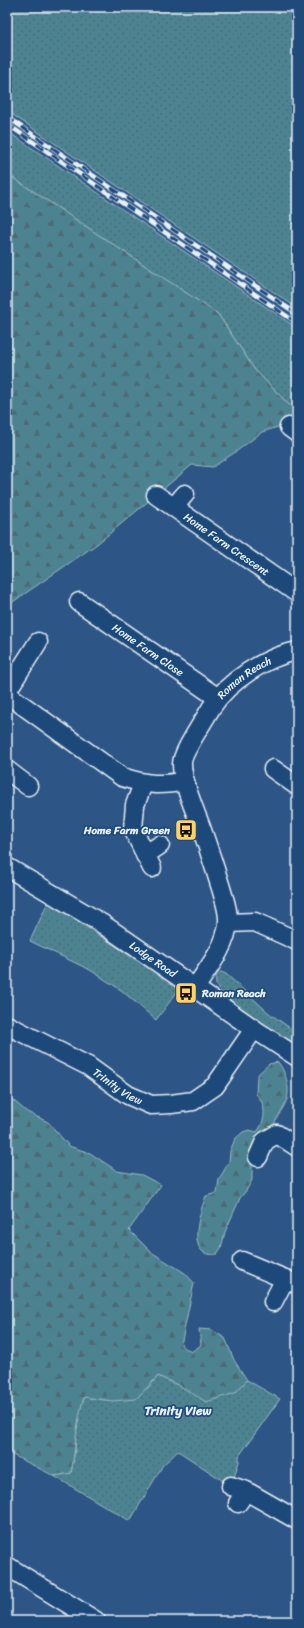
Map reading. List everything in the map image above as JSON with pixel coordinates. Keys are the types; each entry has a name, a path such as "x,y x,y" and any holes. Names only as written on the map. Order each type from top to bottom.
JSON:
{"street":[{"name":"Home Farm Crescent","path":"156,495 180,501 297,593"},
{"name":"Home Farm Close","path":"79,602 218,698"},
{"path":"7,691 38,642"},
{"name":"Roman Reach","path":"195,988 225,938 228,923 226,907 219,882 187,791 181,763 186,751 218,698 256,668 281,654 297,651"},
{"path":"7,694 122,777 143,784 165,785 185,781"},
{"path":"273,769 297,786"},
{"path":"7,770 28,786"},
{"path":"143,784 136,805 133,829 152,856"},
{"name":"Lodge Road","path":"7,867 101,923 297,1057"},
{"path":"228,923 255,922 297,941"},
{"name":"Trinity View","path":"7,1025 88,1066 128,1095 150,1105 193,1101 215,1086 254,1029"},
{"path":"258,1157 265,1141 277,1134 297,1147"},
{"path":"242,1261 291,1282 273,1302"},
{"path":"238,1494 297,1520"},
{"path":"7,1566 96,1621"}],"green space":[{"path":"7,7 297,7 297,308 7,111"},
{"path":"7,131 297,328 297,413 255,370 218,314 7,174"},
{"path":"7,174 218,314 255,370 297,413 278,427 262,432 213,467 192,465 97,544 7,606"},
{"path":"48,902 180,988 156,1020 121,990 90,970 30,941"},
{"path":"221,972 226,974 269,1013 297,1033 297,1047 231,1002 231,1000 218,989 217,986 217,973"},
{"path":"278,1062 286,1077 288,1088 287,1099 273,1127 266,1130 258,1140 252,1162 252,1180 240,1198 225,1232 221,1248 217,1254 207,1254 201,1250 197,1242 198,1223 206,1196 217,1193 219,1179 229,1162 230,1151 235,1139 243,1132 249,1130 257,1132 260,1127 264,1118 264,1108 260,1098 256,1094 257,1075 269,1064"},
{"path":"7,1095 27,1112 48,1122 69,1146 90,1153 117,1171 142,1175 161,1185 129,1230 151,1252 185,1273 194,1283 181,1345 191,1352 201,1345 199,1329 212,1330 225,1338 234,1360 247,1380 235,1393 206,1402 182,1387 158,1376 136,1399 113,1401 84,1397 79,1416 71,1473 54,1476 7,1452"},
{"path":"158,1376 182,1387 235,1393 247,1380 280,1399 239,1456 239,1462 231,1486 178,1451 163,1465 130,1521 54,1476 71,1473 75,1450 77,1420 84,1397 113,1401 148,1388"}],"railway":[{"path":"7,117 297,314"},
{"path":"7,124 297,323"}],"place":[{"name":"Home Farm Green","path":"186,830"},
{"name":"Roman Reach","path":"186,993"}],"district":[{"name":"Trinity View","path":"178,1410"}]}
